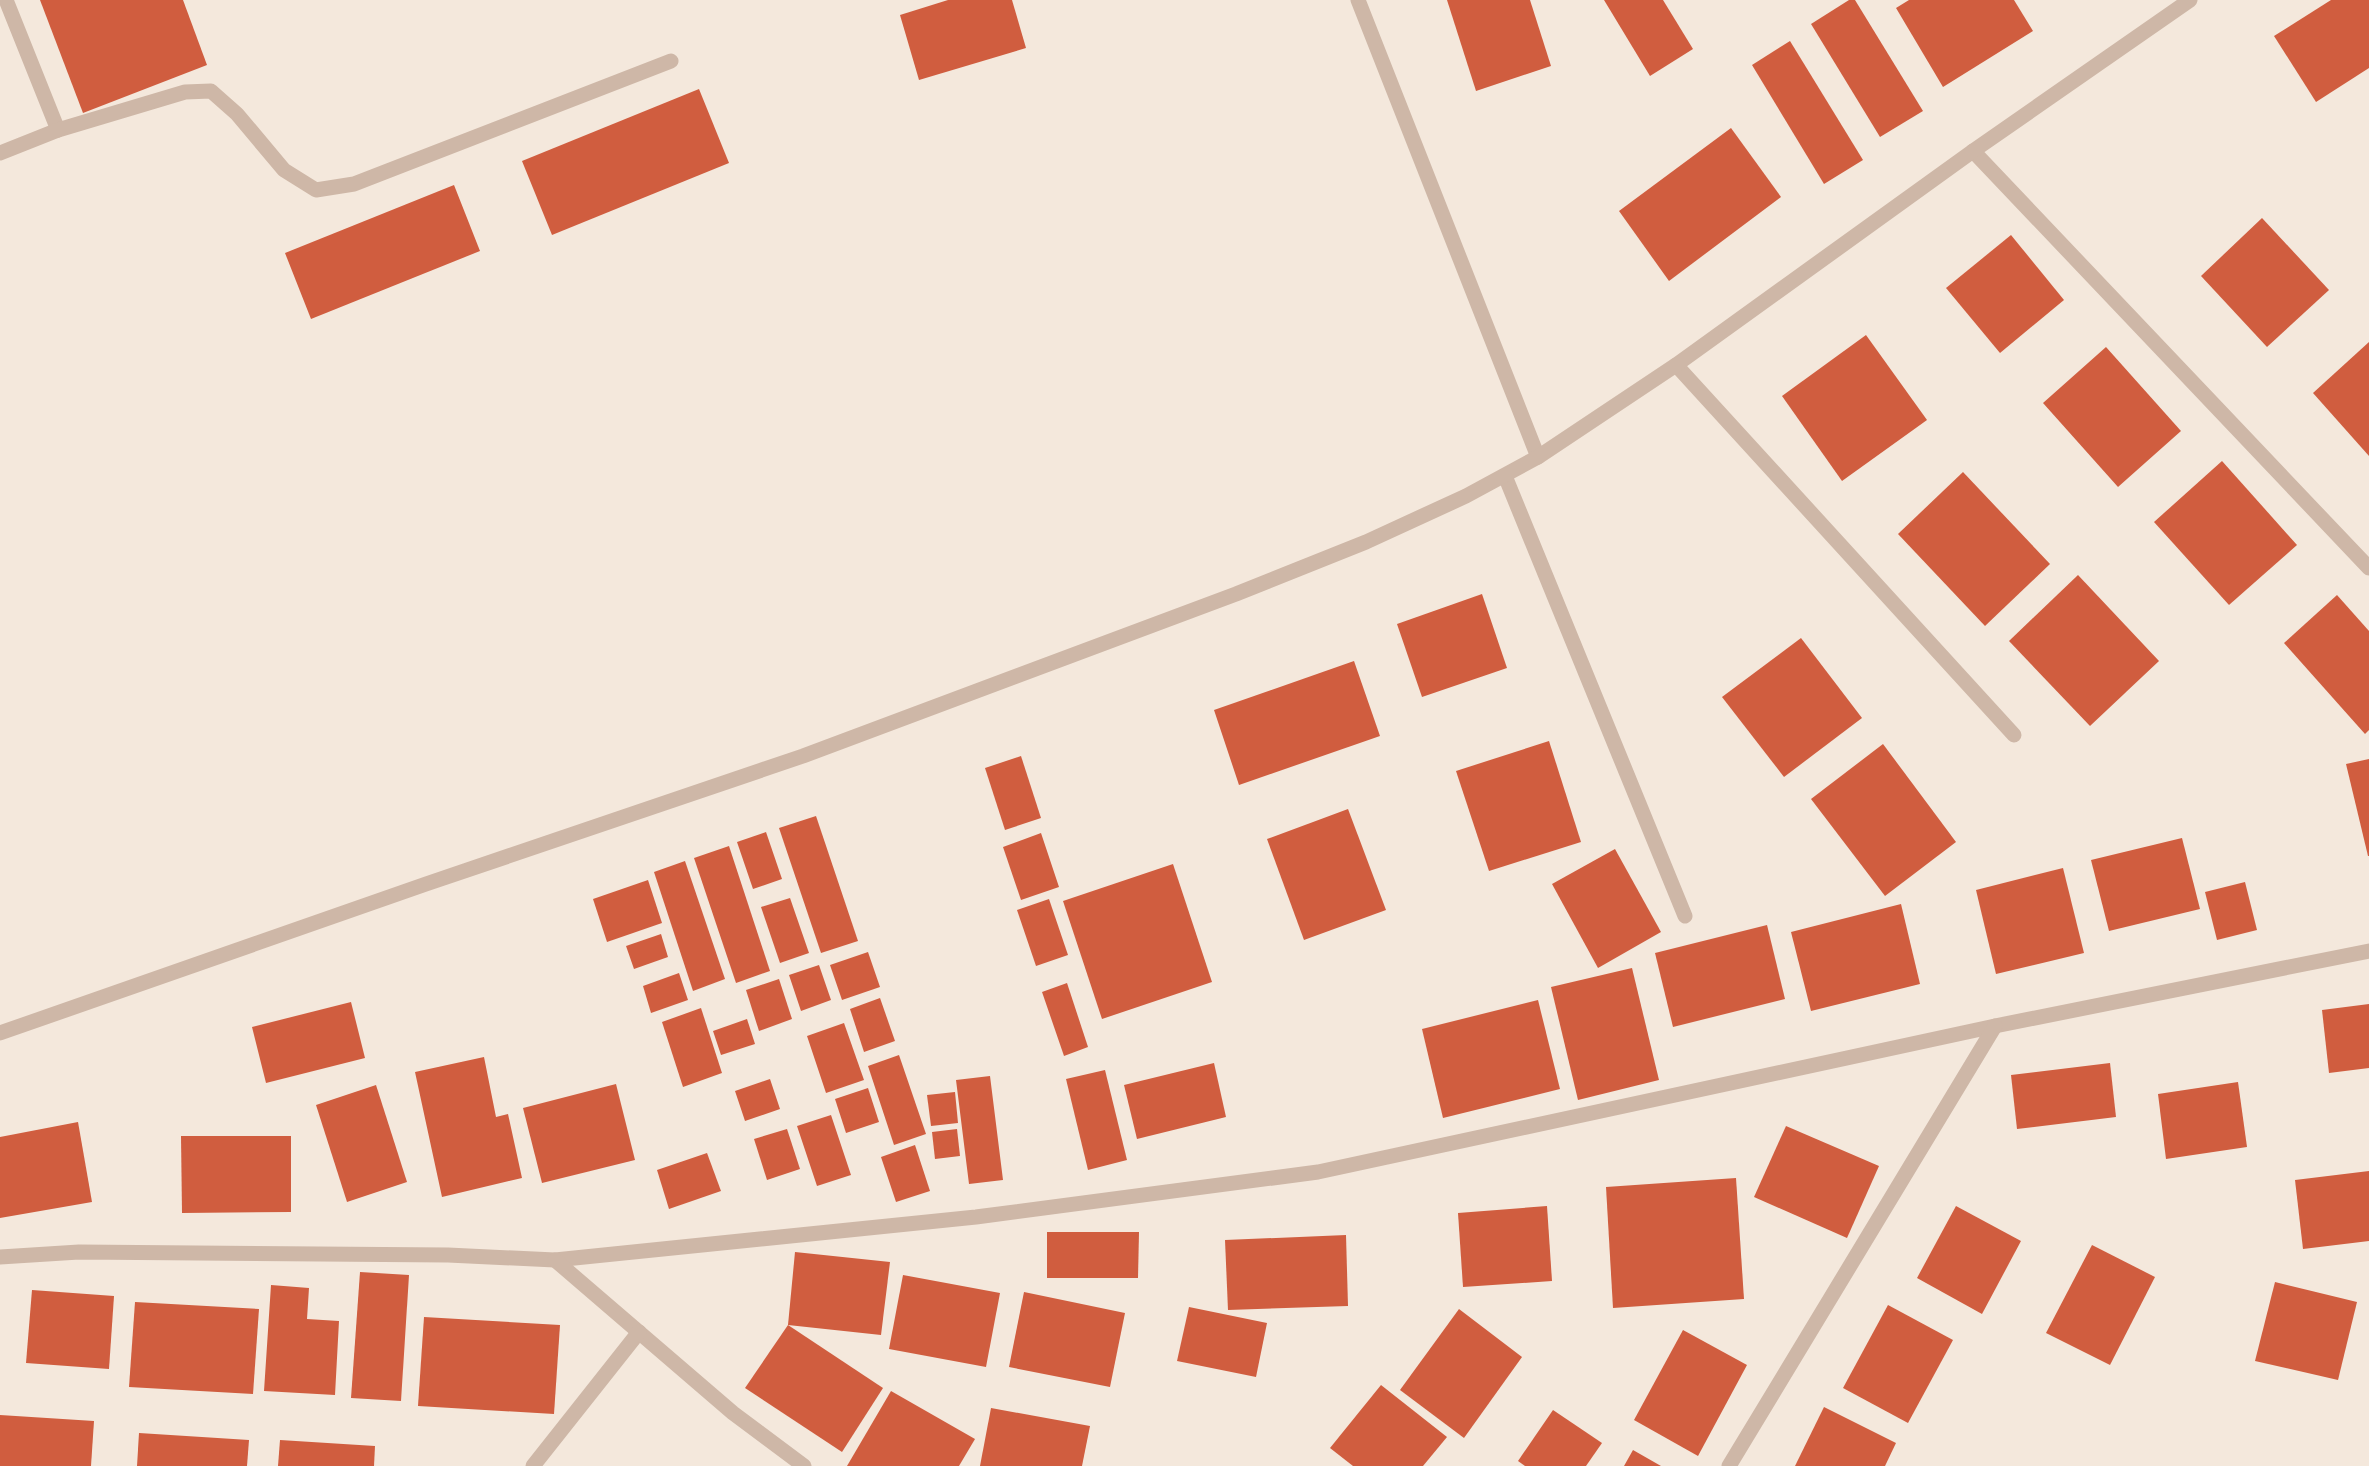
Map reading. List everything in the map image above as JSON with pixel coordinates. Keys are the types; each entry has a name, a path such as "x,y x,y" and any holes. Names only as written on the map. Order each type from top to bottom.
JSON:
{"street":[{"path":"6,0 58,129"},
{"path":"1358,0 1538,457"},
{"path":"0,1033 814,752 1236,594 1366,542 1505,476 1538,457 1676,364 1973,151 2190,0"},
{"path":"0,153 58,129 185,92 211,91 237,114 285,170 316,189 354,184 671,61"},
{"path":"1973,151 2369,568"},
{"path":"1676,364 2014,735"},
{"path":"1505,476 1685,916"},
{"path":"0,1257 91,1252 448,1255 555,1260 976,1217 1318,1172 1995,1026 2369,951"},
{"path":"1729,1466 1995,1026"},
{"path":"555,1260 733,1413 804,1466"},
{"path":"533,1466 639,1332"}],"building":[{"path":"40,0 183,0 207,65 83,113"},
{"path":"948,0 1012,0 1026,48 919,80 900,15"},
{"path":"1447,0 1530,0 1551,66 1476,91"},
{"path":"1604,0 1663,0 1693,49 1650,76"},
{"path":"1849,0 1855,0 1923,111 1880,137 1811,24"},
{"path":"1909,0 2014,0 2033,31 1943,87 1896,8"},
{"path":"2331,0 2369,0 2369,68 2316,102 2274,36"},
{"path":"1790,41 1863,160 1824,184 1752,65"},
{"path":"699,89 729,163 552,235 522,161"},
{"path":"1731,128 1781,197 1669,281 1619,211"},
{"path":"454,185 480,251 311,319 285,253"},
{"path":"2262,218 2329,290 2267,347 2201,276"},
{"path":"2011,235 2064,300 2000,353 1946,288"},
{"path":"1866,335 1927,420 1842,481 1782,396"},
{"path":"2369,342 2369,456 2313,393"},
{"path":"2106,347 2181,431 2118,487 2043,403"},
{"path":"2222,461 2297,545 2229,605 2154,522"},
{"path":"1963,472 2050,564 1985,626 1898,534"},
{"path":"2078,575 2159,661 2090,726 2009,641"},
{"path":"1482,594 1507,668 1422,697 1397,624"},
{"path":"2337,595 2369,631 2369,730 2365,734 2284,643"},
{"path":"1801,638 1862,718 1784,777 1722,697"},
{"path":"1354,661 1380,736 1239,785 1214,710"},
{"path":"1549,741 1581,842 1489,871 1456,771"},
{"path":"1883,744 1956,842 1885,896 1811,799"},
{"path":"1021,756 1041,818 1005,830 985,768"},
{"path":"2369,759 2369,856 2368,856 2346,764"},
{"path":"1348,809 1386,910 1304,940 1267,839"},
{"path":"816,816 858,941 821,953 779,828"},
{"path":"766,832 782,879 753,889 737,842"},
{"path":"1041,833 1059,887 1021,900 1003,847"},
{"path":"2182,838 2200,909 2109,931 2091,860"},
{"path":"729,846 770,971 736,983 694,858"},
{"path":"1615,849 1661,932 1598,968 1552,884"},
{"path":"685,861 725,979 693,991 654,872"},
{"path":"1173,864 1212,982 1102,1019 1063,901"},
{"path":"2063,868 2084,953 1996,974 1976,890"},
{"path":"648,880 662,923 607,942 593,899"},
{"path":"2245,882 2257,930 2217,940 2205,892"},
{"path":"790,898 809,953 780,963 761,907"},
{"path":"1049,899 1068,955 1036,966 1017,910"},
{"path":"1901,904 1920,984 1811,1011 1791,932"},
{"path":"1767,925 1785,999 1673,1027 1655,953"},
{"path":"661,934 668,957 634,969 626,946"},
{"path":"868,952 880,987 842,1000 830,965"},
{"path":"819,965 831,1000 801,1011 789,975"},
{"path":"1632,968 1659,1080 1578,1100 1551,987"},
{"path":"679,973 688,1000 651,1013 643,986"},
{"path":"779,979 792,1019 759,1031 746,990"},
{"path":"1067,983 1088,1047 1064,1056 1042,992"},
{"path":"880,998 895,1041 864,1052 850,1009"},
{"path":"1538,1000 1560,1089 1443,1118 1422,1029"},
{"path":"351,1002 365,1058 266,1083 252,1027"},
{"path":"2369,1004 2369,1068 2329,1073 2322,1010"},
{"path":"701,1008 722,1073 683,1087 662,1022"},
{"path":"747,1019 755,1044 721,1055 713,1031"},
{"path":"844,1023 864,1080 826,1093 807,1036"},
{"path":"899,1055 926,1134 894,1145 868,1066"},
{"path":"484,1057 496,1117 508,1114 522,1178 442,1197 415,1072"},
{"path":"1214,1063 1226,1117 1137,1139 1124,1085"},
{"path":"2110,1063 2116,1117 2017,1129 2011,1075"},
{"path":"1105,1070 1127,1160 1088,1170 1066,1079"},
{"path":"990,1076 1003,1180 969,1184 956,1080"},
{"path":"770,1079 780,1109 745,1121 735,1091"},
{"path":"2238,1082 2247,1147 2166,1159 2158,1094"},
{"path":"616,1084 635,1160 542,1183 523,1108"},
{"path":"376,1085 407,1182 347,1202 316,1105"},
{"path":"868,1088 879,1122 846,1133 835,1099"},
{"path":"955,1092 958,1123 931,1126 927,1095"},
{"path":"831,1115 851,1175 817,1186 797,1126"},
{"path":"78,1122 92,1202 0,1218 0,1137"},
{"path":"1786,1126 1879,1166 1847,1238 1754,1197"},
{"path":"787,1129 800,1169 767,1180 754,1139"},
{"path":"957,1129 960,1156 935,1159 932,1132"},
{"path":"181,1136 291,1136 291,1212 182,1213"},
{"path":"915,1145 930,1191 896,1202 881,1157"},
{"path":"707,1153 721,1191 669,1209 657,1170"},
{"path":"2369,1171 2369,1241 2303,1249 2295,1180"},
{"path":"1736,1178 1744,1299 1613,1308 1606,1187"},
{"path":"1547,1206 1552,1281 1463,1287 1458,1213"},
{"path":"1956,1206 2021,1241 1982,1314 1917,1278"},
{"path":"1047,1232 1139,1232 1138,1278 1047,1278"},
{"path":"1346,1235 1348,1306 1228,1310 1225,1240"},
{"path":"2092,1245 2155,1277 2110,1365 2046,1333"},
{"path":"795,1252 890,1262 881,1335 788,1325"},
{"path":"360,1272 409,1275 401,1401 351,1398"},
{"path":"903,1275 1000,1293 986,1367 889,1349"},
{"path":"2275,1282 2357,1302 2338,1380 2255,1361"},
{"path":"271,1285 309,1288 307,1319 339,1321 335,1395 264,1391"},
{"path":"32,1290 114,1296 109,1369 26,1363"},
{"path":"1024,1292 1125,1313 1110,1387 1009,1367"},
{"path":"135,1302 259,1309 253,1394 129,1387"},
{"path":"1888,1305 1953,1340 1908,1423 1843,1388"},
{"path":"1189,1307 1267,1323 1256,1377 1177,1361"},
{"path":"1459,1309 1522,1357 1464,1438 1400,1390"},
{"path":"424,1317 560,1325 554,1414 418,1406"},
{"path":"788,1325 883,1388 842,1452 745,1388"},
{"path":"1683,1330 1747,1365 1698,1456 1634,1420"},
{"path":"1381,1385 1447,1437 1423,1466 1353,1466 1330,1448"},
{"path":"891,1391 975,1439 959,1466 847,1466"},
{"path":"1824,1407 1896,1443 1885,1466 1795,1466"},
{"path":"991,1408 1090,1426 1082,1466 980,1466"},
{"path":"1553,1410 1602,1443 1586,1466 1525,1466 1518,1461"},
{"path":"0,1415 94,1421 91,1466 0,1466"},
{"path":"139,1433 249,1440 247,1466 137,1466"},
{"path":"280,1440 375,1446 374,1466 278,1466"},
{"path":"1633,1450 1661,1466 1624,1466"}]}
